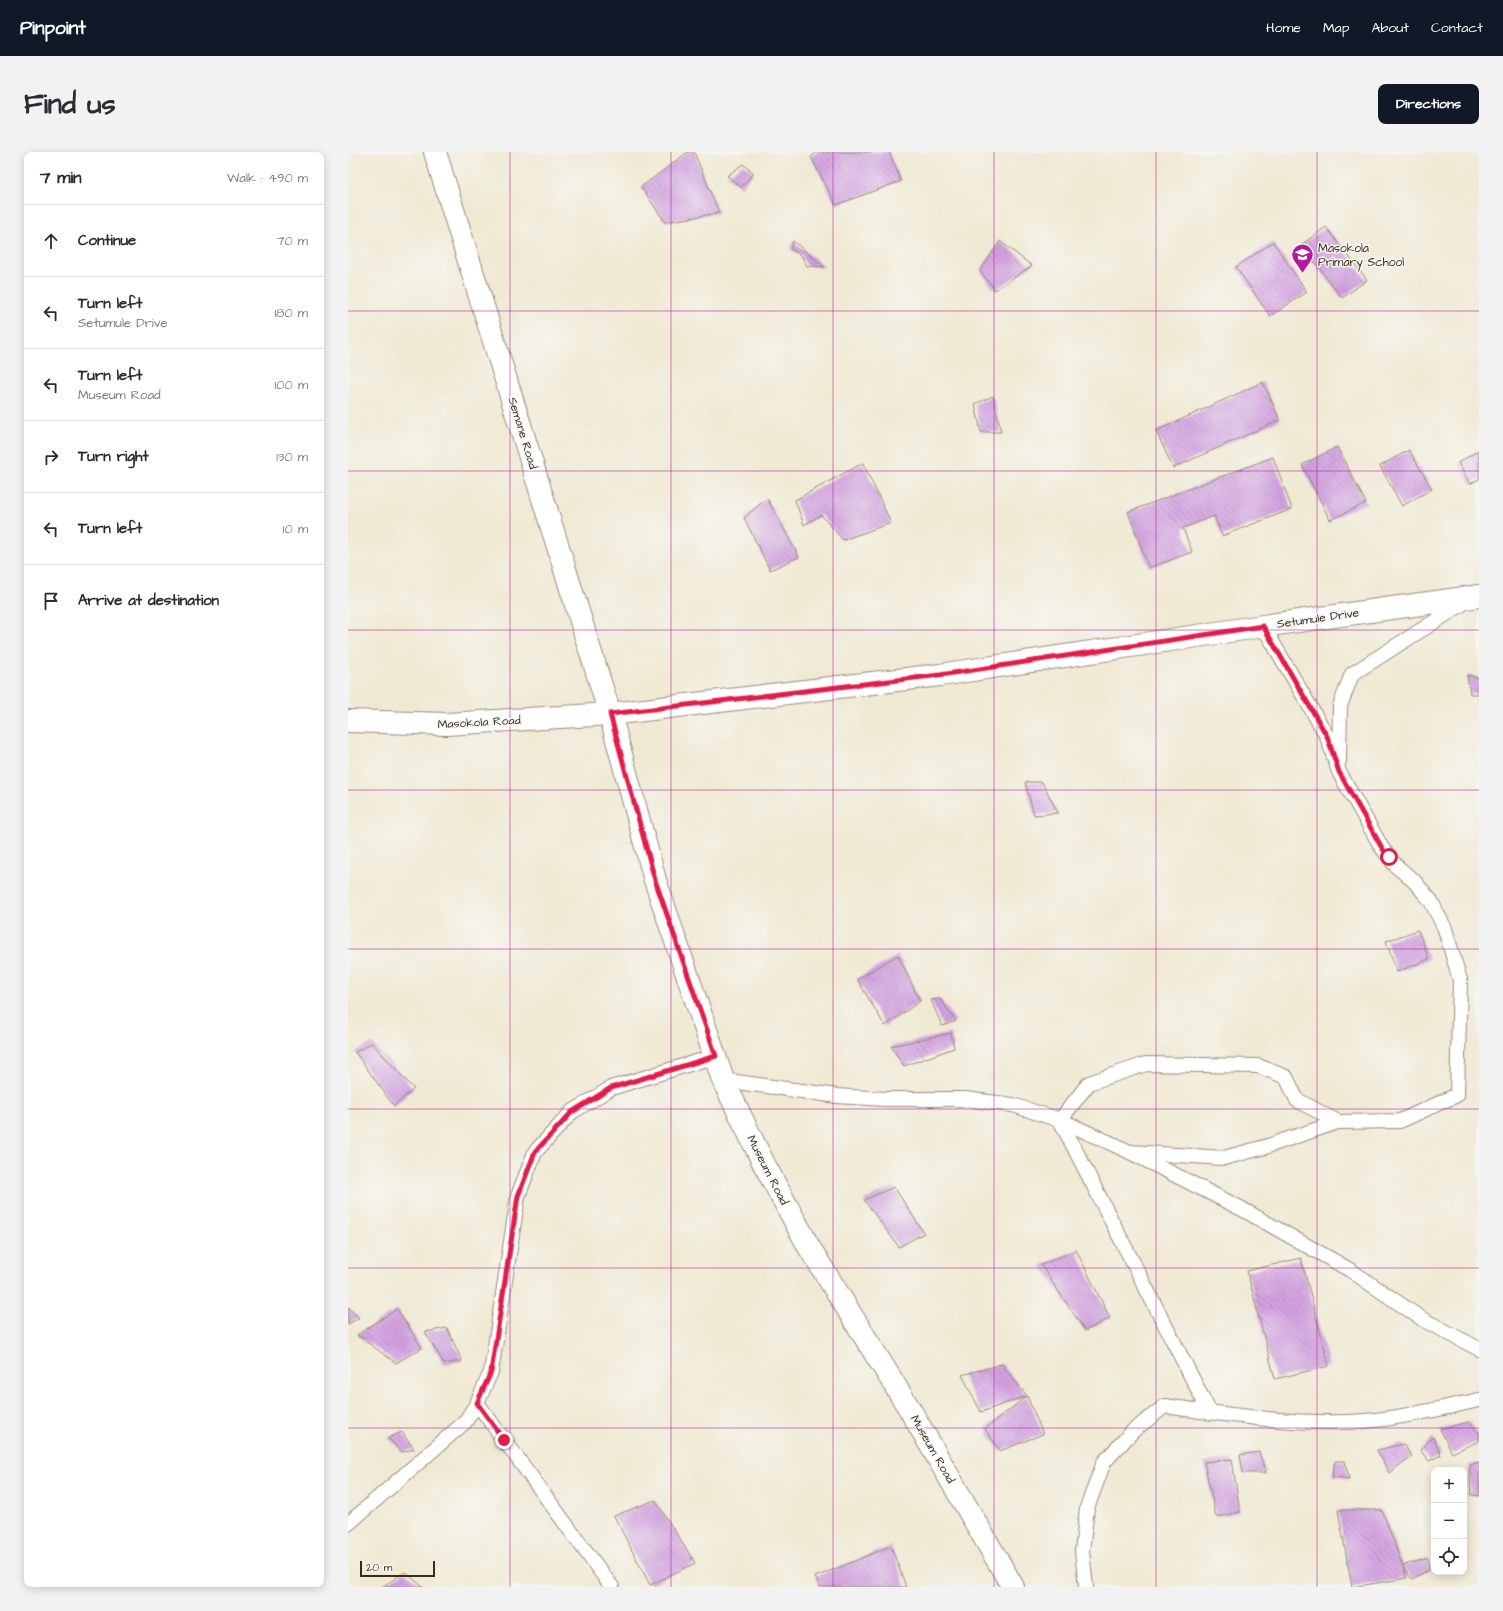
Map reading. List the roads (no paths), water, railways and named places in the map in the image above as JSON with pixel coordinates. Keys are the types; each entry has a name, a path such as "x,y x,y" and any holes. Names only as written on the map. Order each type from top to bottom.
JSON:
{"street":[{"name":"Semane Road","path":"435,152 610,714"},
{"name":"Setumule Drive","path":"610,714 940,675 1263,626 1477,596"},
{"name":"Masokola Road","path":"348,721 447,724 610,714"},
{"name":"Museum Road","path":"610,714 655,880 723,1080 764,1164 809,1247 908,1408 1013,1587"}],"lane":[{"path":"1339,772 1340,706 1352,674 1477,596"},
{"path":"1130,1152 1224,1158 1265,1147 1338,1122 1400,1121 1457,1095 1460,980 1455,958 1445,929 1431,901 1414,881 1396,866 1382,848 1339,772 1327,736 1263,626"},
{"path":"348,1524 465,1422 477,1403 491,1372 518,1196 535,1152 572,1112 611,1088 716,1056"},
{"path":"1060,1120 1089,1083 1146,1064 1258,1066 1286,1077 1297,1100 1338,1122"},
{"path":"723,1080 837,1096 973,1100 1012,1105 1060,1120 1130,1152 1242,1210 1343,1266 1422,1320 1479,1349"},
{"path":"1060,1120 1210,1413"},
{"path":"1086,1587 1082,1551 1087,1508 1104,1462 1133,1431 1165,1406 1210,1413 1321,1423 1366,1421 1479,1400"},
{"path":"477,1403 612,1587"}],"place":[{"name":"Masokola Primary School","path":"1302,274"}]}
